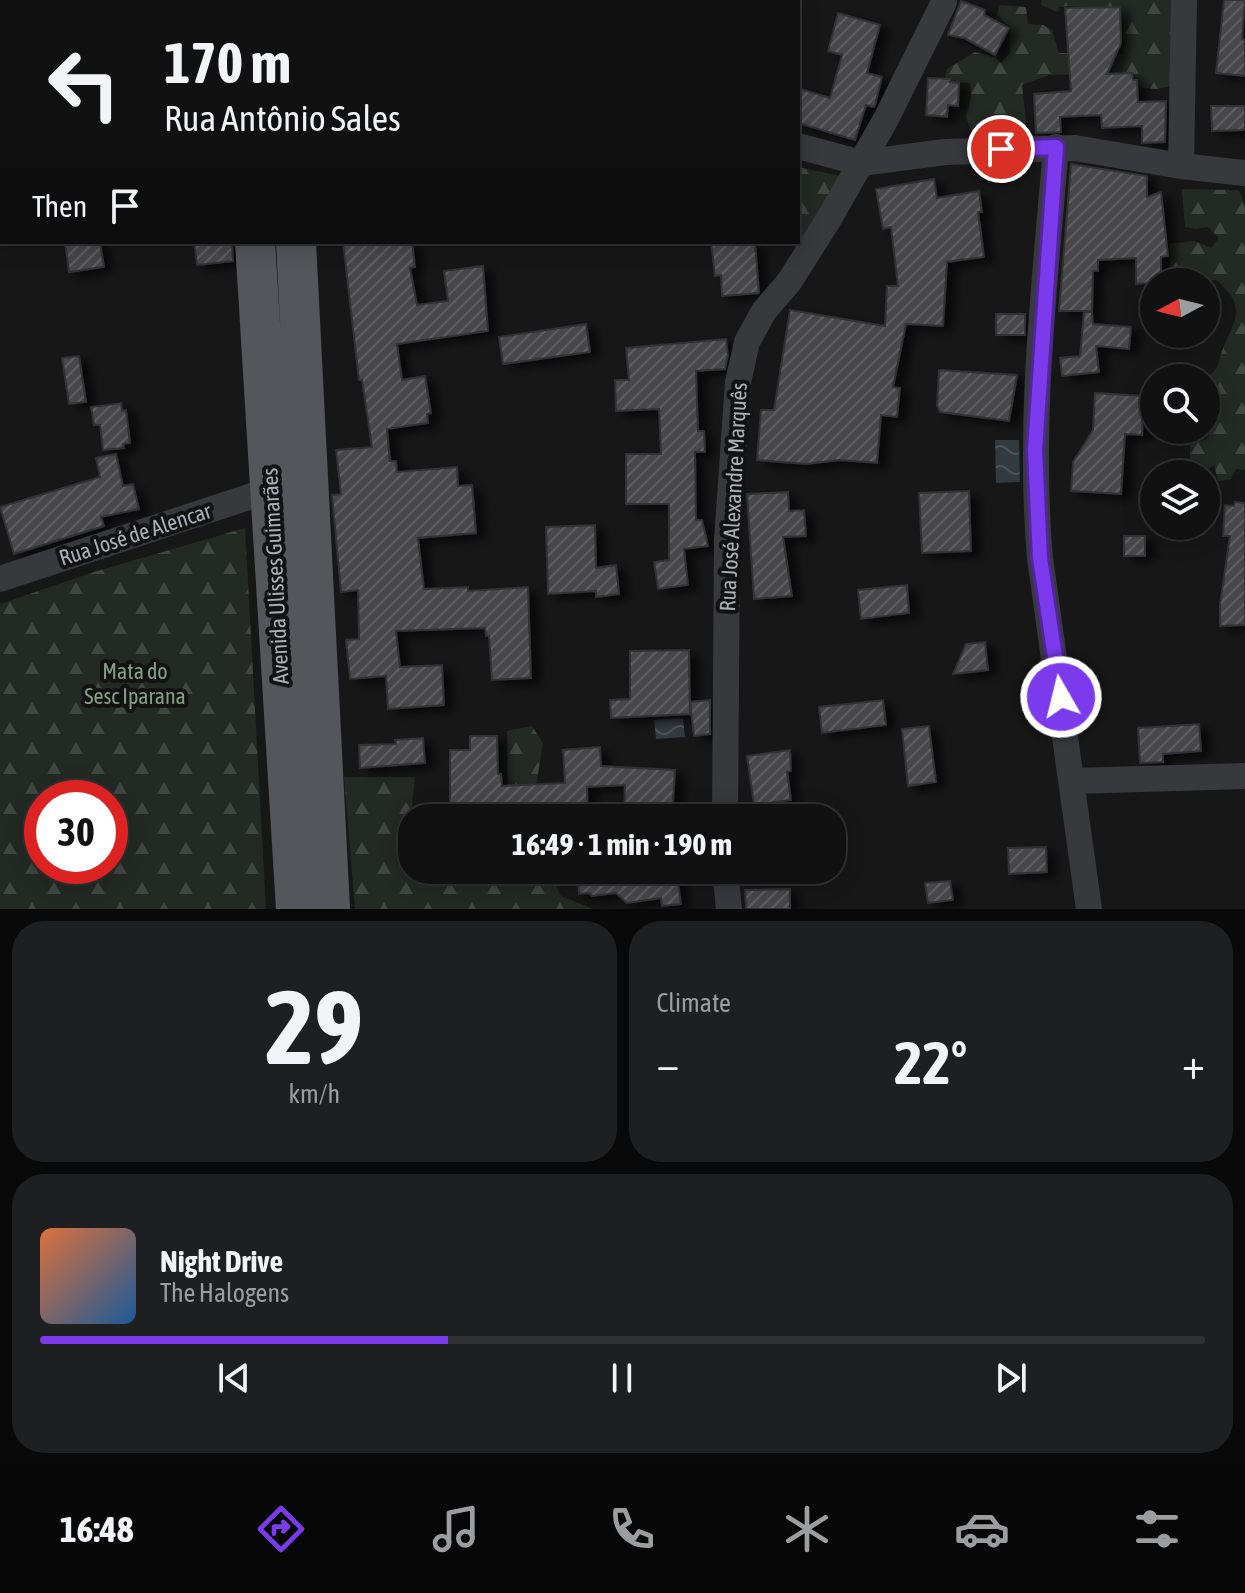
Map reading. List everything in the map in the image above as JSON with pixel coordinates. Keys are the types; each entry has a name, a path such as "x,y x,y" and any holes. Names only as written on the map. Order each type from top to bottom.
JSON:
{"main road":[{"name":"Avenida Ulisses Guimarães","path":"255,244 296,909"},
{"name":"Avenida Ulisses Guimarães","path":"296,244 330,909"},
{"path":"258,296 299,294"}],"street":[{"path":"1181,166 1184,0"},
{"name":"Rua José Alexandre Marquês","path":"725,804 727,540 738,382 747,342 764,311 789,282 861,163 944,2"},
{"path":"800,147 861,163 945,152 1056,147 1245,173"},
{"path":"1056,147 1035,450 1036,493 1040,558 1089,909"},
{"name":"Rua José de Alencar","path":"0,579 270,490"},
{"path":"1073,781 1245,776"},
{"path":"726,884 729,909"}],"green space":[{"path":"1042,0 1179,0 1177,85 1141,88 1133,73 1049,75 1022,85 1026,120 1023,134 984,139 973,136 966,117 971,97 970,83 945,78 947,69 975,52 996,58 1001,63 1010,53 1010,27 997,15 999,5 1026,7 1028,24 1043,25 1052,30 1059,53 1123,54 1125,42 1121,9 1067,6 1059,7 1058,12 1041,5"},
{"path":"800,167 845,177 809,243 800,237"},
{"path":"1182,189 1239,190 1245,206 1245,470 1236,469 1231,479 1220,481 1220,460 1190,460 1190,445 1220,444 1218,364 1236,311 1231,296 1220,284 1220,268 1171,268 1169,244 1194,241 1211,248 1219,238 1208,227 1185,227"},
{"name":"Mata do Sesc Iparana","path":"245,528 266,909 0,909 0,604 94,572"},
{"path":"532,726 543,743 533,804 508,804 507,731"},
{"path":"344,777 415,777 412,804 398,804 398,884 555,884 561,896 593,909 355,909"}],"water":[{"path":"995,440 1019,440 1020,482 996,483"},
{"path":"683,718 685,737 656,739 654,720"}],"building":[{"path":"1224,0 1245,0 1242,39 1245,40 1245,76 1216,73"},
{"path":"961,1 985,10 984,15 1009,28 995,55 964,38 948,35"},
{"path":"1120,7 1121,43 1107,74 1132,73 1133,80 1137,80 1138,102 1166,101 1165,142 1142,143 1142,126 1102,128 1101,115 1060,117 1061,132 1036,133 1034,94 1071,91 1065,8"},
{"path":"838,13 880,25 867,73 882,77 875,105 866,105 855,140 800,124 800,89 830,98 842,55 828,51"},
{"path":"928,78 950,79 950,82 959,83 958,106 948,105 947,117 926,115"},
{"path":"1211,106 1245,106 1245,130 1212,131"},
{"path":"1071,164 1147,176 1147,197 1161,192 1168,256 1161,257 1161,268 1140,268 1140,284 1136,284 1136,258 1098,260 1098,271 1093,271 1092,311 1059,311"},
{"path":"934,179 937,198 979,191 982,212 978,212 984,257 947,262 943,326 906,324 893,387 900,388 897,417 881,415 877,463 840,460 806,464 757,460 761,410 774,410 790,310 885,326 887,286 898,286 891,227 883,229 876,189"},
{"path":"65,244 100,244 104,267 69,272"},
{"path":"194,244 232,244 233,261 197,265"},
{"path":"343,244 412,244 415,267 410,268 417,305 448,301 444,271 483,266 488,331 397,344 402,380 425,376 431,413 427,414 428,423 387,429 390,461 396,461 397,472 457,467 458,486 472,485 476,533 418,538 424,589 468,587 468,591 528,587 531,678 492,680 489,636 486,636 485,628 396,631 400,667 442,665 444,705 388,709 386,676 350,679 346,640 359,639 358,590 341,592 332,495 341,494 336,450 372,447 362,380 359,380"},
{"path":"711,244 755,244 759,293 722,296 721,275 715,276"},
{"path":"1084,312 1092,312 1093,324 1131,327 1129,349 1096,346 1099,372 1062,376 1060,358 1080,356"},
{"path":"996,314 1025,314 1025,335 996,335"},
{"path":"586,324 590,352 503,364 499,337"},
{"path":"726,339 728,355 725,369 696,371 698,431 704,431 705,452 695,452 696,520 702,520 708,546 684,549 688,585 658,589 654,562 669,560 669,504 626,504 626,454 661,454 659,409 616,411 615,380 629,380 626,348"},
{"path":"79,356 86,402 69,404 62,358"},
{"path":"939,370 1017,375 1009,421 940,412 937,405"},
{"path":"1095,393 1140,396 1140,435 1125,434 1121,494 1071,491 1073,462 1093,430"},
{"path":"121,403 122,411 126,410 130,443 123,444 124,448 103,450 100,425 94,425 91,407"},
{"path":"116,454 123,486 133,484 139,509 101,517 104,526 14,554 0,507 100,477 96,458"},
{"path":"969,491 971,551 922,553 919,493"},
{"path":"788,492 789,511 804,510 806,536 783,537 792,596 754,599 747,494"},
{"path":"1235,502 1245,503 1245,625 1220,626 1220,604 1230,536 1223,536 1225,505 1234,506"},
{"path":"595,525 596,568 616,565 619,594 596,597 596,591 548,594 546,527"},
{"path":"1124,536 1140,536 1140,540 1145,540 1145,556 1124,556"},
{"path":"907,585 909,613 861,619 858,590"},
{"path":"985,642 988,670 953,674 966,644"},
{"path":"689,650 690,714 611,718 610,700 630,699 630,651"},
{"path":"710,700 710,734 694,736 690,702"},
{"path":"883,700 886,725 822,733 819,707"},
{"path":"1199,724 1201,751 1163,754 1163,762 1140,763 1138,728"},
{"path":"929,726 936,782 908,786 902,729"},
{"path":"470,736 497,736 498,774 501,774 502,786 565,783 563,750 600,747 601,766 675,770 673,804 624,804 625,785 587,787 588,804 450,804 450,750 470,750"},
{"path":"423,738 425,763 360,768 359,745 396,744 395,740"},
{"path":"790,750 791,771 787,772 791,800 754,804 747,756"},
{"path":"1046,847 1047,872 1009,874 1008,848"},
{"path":"950,881 953,900 928,903 925,883"},
{"path":"578,884 678,884 681,904 662,906 661,898 627,903 616,893 579,894"},
{"path":"790,889 790,909 746,909 745,890"}],"route":[{"path":"1001,149 1056,147 1035,450 1040,558 1061,697"}]}
